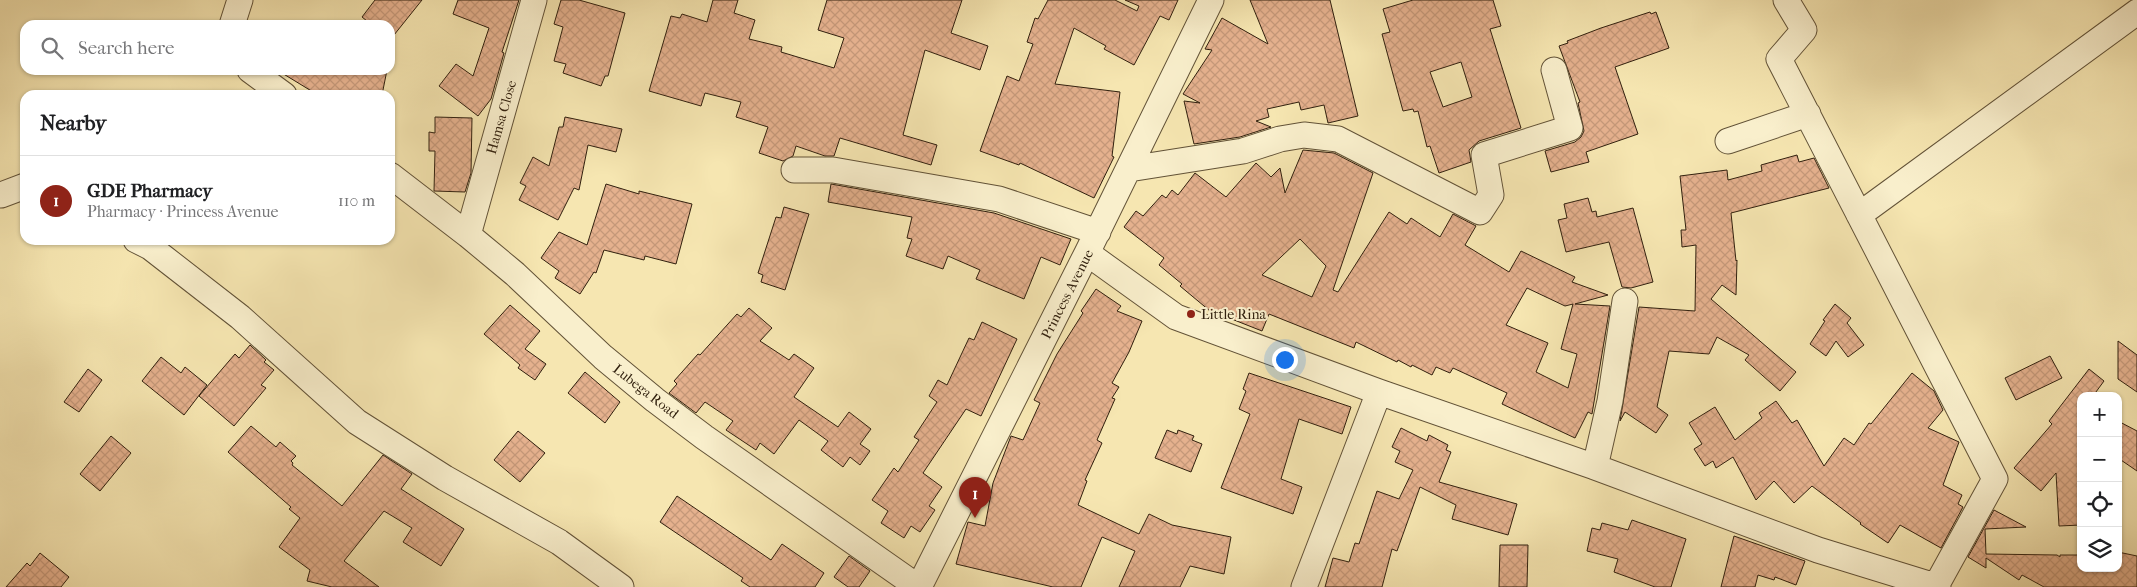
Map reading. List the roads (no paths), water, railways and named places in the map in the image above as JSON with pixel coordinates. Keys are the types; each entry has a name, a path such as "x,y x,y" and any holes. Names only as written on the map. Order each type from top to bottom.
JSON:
{"street":[{"path":"234,20 240,0"},
{"name":"Hamsa Close","path":"468,235 534,0"},
{"name":"Princess Avenue","path":"918,587 1093,243 1211,0"},
{"path":"794,170 833,170 999,198 1093,243 1176,317 1818,550 1937,587 1995,479 1779,59 1804,30 1786,0"},
{"path":"1859,215 2137,12"},
{"path":"1129,169 1243,151 1280,139 1304,135 1338,139 1480,212 1491,195 1484,155 1570,128 1554,70"},
{"path":"257,75 277,90"},
{"path":"1728,141 1808,114"},
{"name":"Lubega Road","path":"395,179 515,274 603,357 655,400 704,437 918,587"},
{"path":"1,195 20,188"},
{"path":"146,245 240,317 357,422 445,478 559,542 621,587"},
{"path":"1595,468 1610,401 1625,301"},
{"path":"1304,587 1379,392"}],"place":[{"name":"Little Rina","path":"1191,314"},
{"name":"GDE Pharmacy","path":"975,518"}]}
